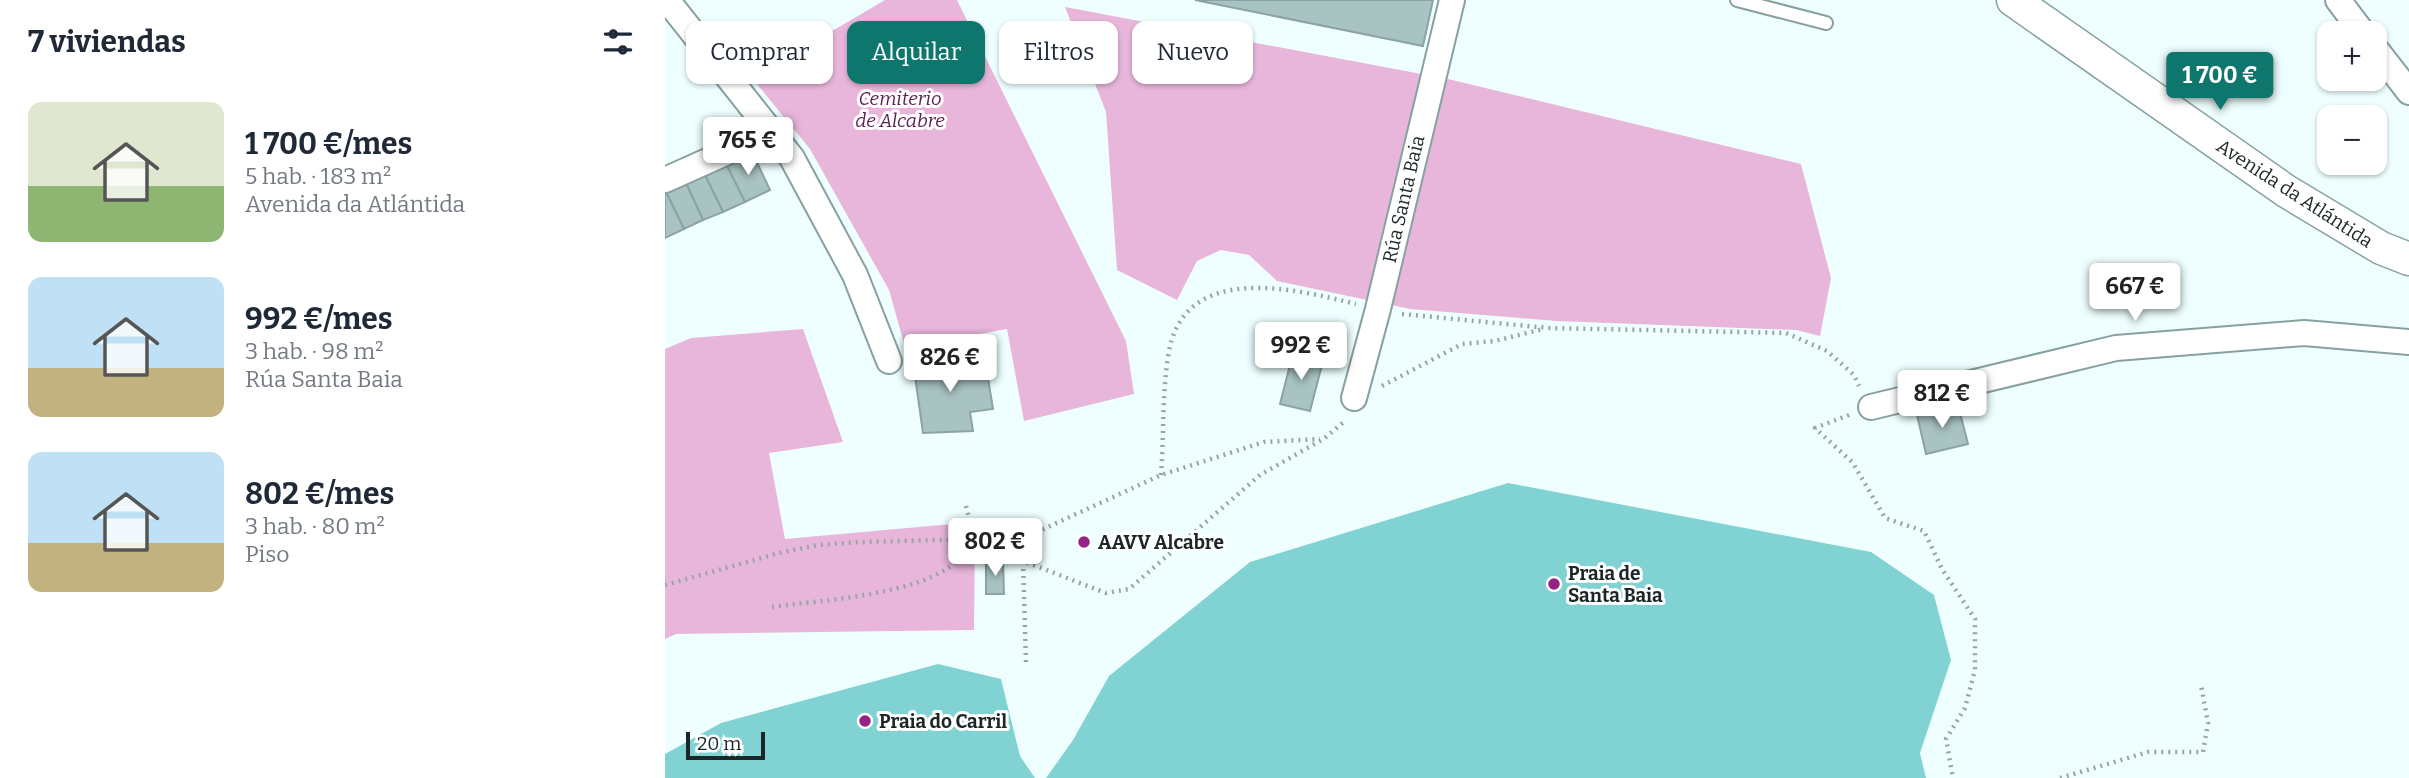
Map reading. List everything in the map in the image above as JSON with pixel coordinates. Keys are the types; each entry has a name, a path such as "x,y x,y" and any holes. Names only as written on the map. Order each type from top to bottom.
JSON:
{"street":[{"path":"667,0 792,158 844,254 889,361"},
{"name":"Rúa Santa Baia","path":"1354,398 1378,309 1451,0"},
{"name":"Avenida da Atlántida","path":"2013,0 2285,191 2381,248 2409,259"},
{"path":"2338,0 2354,21"},
{"path":"2387,62 2406,83"},
{"path":"665,180 752,141 770,129"},
{"path":"1871,407 2116,348 2304,333 2409,342"}],"lane":[{"path":"1737,0 1826,23"}],"path":[{"path":"1161,475 1168,354 1182,317 1209,294 1277,287 1417,316 1548,328 1786,333 1827,351 1854,375 1871,407 1815,428 1853,463 1885,518 1924,530 1942,569 1975,619 1975,670 1965,708 1946,739 1953,778"},
{"path":"665,585 716,569 818,545 975,539 1106,593 1129,589 1260,475 1325,438 1346,421 1354,398 1392,382 1462,344 1495,341 1548,328"},
{"path":"999,550 1161,475 1264,442 1325,438"},
{"path":"966,506 975,539"},
{"path":"772,607 897,588 931,576 956,562 975,539"},
{"path":"1023,561 1026,662"},
{"path":"2060,778 2148,752 2203,752 2208,723 2201,685"}],"green space":[{"name":"Cemiterio de Alcabre","path":"885,0 957,0 967,21 849,21"},
{"path":"1065,7 1139,21 1132,21 1132,84 1253,84 1253,42 1448,79 1801,164 1831,278 1820,336 1796,330 1556,321 1410,309 1277,281 1249,255 1221,250 1197,261 1177,300 1117,270 1106,112 1095,84 1118,84 1118,21 1070,21"},
{"name":"Cemiterio de Alcabre","path":"847,22 847,84 985,84 985,56 1126,341 1134,394 1024,421 1007,329 905,347 889,290 810,149 757,84 833,84 833,30"},
{"path":"803,329 843,442 769,453 785,539 952,524 954,540 975,539 974,630 676,634 665,639 665,349 691,338"}],"water":[{"name":"Praia de Santa Baia","path":"1508,483 1871,552 1934,595 1951,660 1920,753 1926,778 1046,778 1073,740 1109,676 1250,562"},
{"path":"938,664 1001,679 1020,756 1035,778 665,778 665,754 721,723"}],"building":[{"path":"1195,0 1433,0 1423,46"},
{"path":"752,152 770,190 745,202 726,164"},
{"path":"726,164 745,202 723,212 705,175"},
{"path":"705,175 723,212 703,220 686,183"},
{"path":"686,183 703,220 684,229 666,192"},
{"path":"665,193 684,229 665,238"},
{"path":"961,352 964,375 987,372 993,409 970,412 973,431 923,433 913,362"},
{"path":"1293,353 1323,361 1310,411 1280,404"},
{"path":"1958,405 1968,444 1926,454 1917,415"},
{"path":"986,562 1003,562 1004,594 986,594"}],"place":[{"name":"AAVV Alcabre","path":"1084,542"},
{"name":"Praia de Santa Baia","path":"1554,584"},
{"name":"Praia do Carril","path":"865,721"}]}
